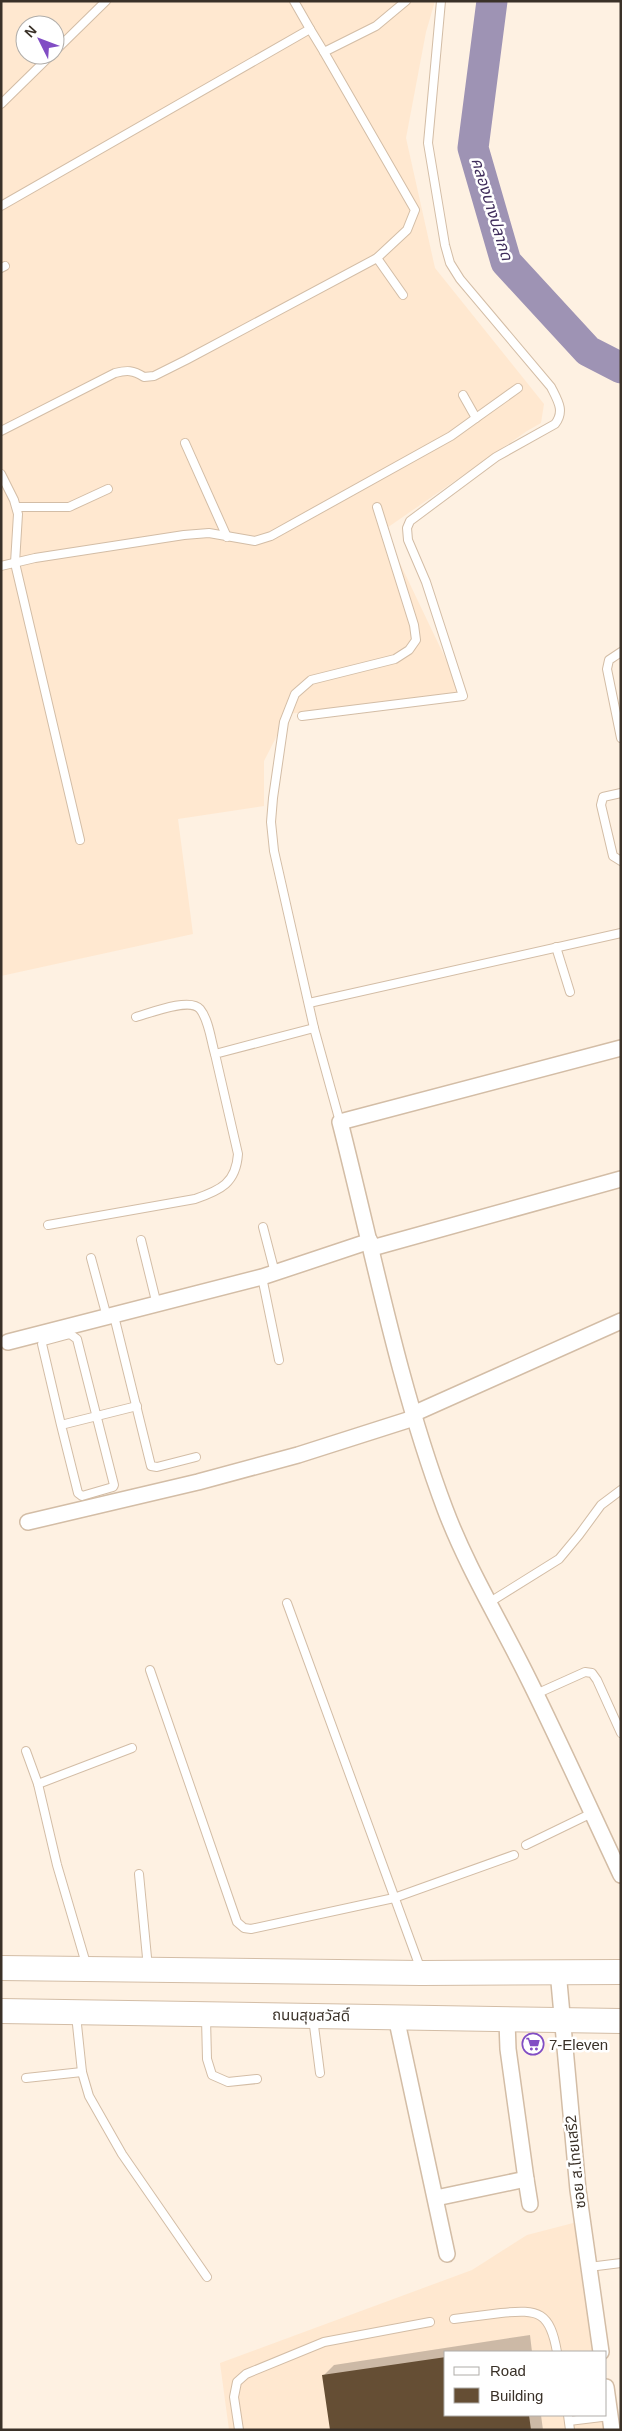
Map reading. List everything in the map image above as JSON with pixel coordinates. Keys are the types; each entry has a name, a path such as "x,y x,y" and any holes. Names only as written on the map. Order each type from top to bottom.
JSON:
{"main road":[{"path":"1,1968 421,1973 621,1972"},
{"name":"ถนนสุขสวัสดิ์","path":"1,2011 75,2010 621,2021"}],"street":[{"path":"620,1870 446,1512 414,1416 340,1122 621,1048"},
{"path":"8,1342 157,1305 371,1245 621,1179"},
{"path":"28,1522 198,1482 280,1460 414,1416 621,1320"},
{"name":"ซอย ส.ไทยเสรี2","path":"558,1971 561,2021 578,2190 601,2351"},
{"path":"396,2017 447,2254"},
{"path":"507,2020 508,2050 530,2204"},
{"path":"436,2198 526,2179"},
{"path":"607,2393 611,2423"}],"lane":[{"path":"65,41 106,1"},
{"path":"1,431 115,373 126,370 134,371 144,377 154,376 377,258 407,230 415,210 294,1"},
{"path":"324,52 376,26 406,1"},
{"path":"302,716 463,696 426,582 408,540 407,528 410,521 489,463 555,424 561,417 560,406 551,387 460,279 450,263 445,245 428,143 440,1"},
{"path":"1,206 310,29"},
{"path":"1,104 41,65"},
{"path":"377,258 403,295"},
{"path":"1,566 184,535 209,533 255,541 271,536 451,436 518,388"},
{"path":"463,395 476,418"},
{"path":"185,443 227,537"},
{"path":"1,474 18,514 15,563 80,840"},
{"path":"16,507 69,507 108,489"},
{"path":"340,1122 314,1028 274,851 271,822 284,722 294,694 301,686 311,680 394,659 409,650 416,640 414,626 376,507"},
{"path":"621,652 609,660 607,669 621,738"},
{"path":"621,793 603,798 601,805 613,856 621,861"},
{"path":"309,1002 621,933"},
{"path":"556,947 570,992"},
{"path":"48,1226 195,1199 213,1193 226,1185 237,1168 238,1154 215,1054 203,1014 199,1008 192,1004 182,1004 136,1017"},
{"path":"215,1054 314,1028"},
{"path":"262,1227 279,1360"},
{"path":"141,1240 157,1305"},
{"path":"91,1258 111,1317 152,1466 157,1467 196,1457"},
{"path":"70,1334 77,1339 114,1485 113,1488 82,1496 78,1493 61,1425 42,1344 44,1341 70,1334"},
{"path":"61,1425 137,1406"},
{"path":"490,1602 559,1559 600,1505 621,1490"},
{"path":"287,1603 421,1973"},
{"path":"150,1670 237,1922 244,1928 251,1929 394,1898 514,1855"},
{"path":"536,1694 585,1672 592,1673 621,1732"},
{"path":"38,1784 132,1748"},
{"path":"26,1751 38,1784 57,1865 88,1969"},
{"path":"526,1845 592,1813"},
{"path":"139,1874 148,1970"},
{"path":"75,2010 82,2072 89,2096 122,2154 207,2277"},
{"path":"206,2013 206,2059 212,2075 228,2082 256,2080"},
{"path":"313,2016 320,2073"},
{"path":"26,2078 82,2072"},
{"path":"588,2267 621,2263"},
{"path":"454,2318 527,2310 541,2316 550,2325 557,2351"},
{"path":"239,2430 234,2397 237,2382 246,2374 324,2342 430,2322"},
{"path":"570,2430 569,2418 611,2423"}],"shaded area":[{"path":"1,1 435,1 426,32 406,138 435,268 544,404 541,423 384,530 462,693 288,714 264,761 264,806 178,819 193,934 1,976"},
{"path":"577,2222 596,2351 444,2351 444,2416 605,2416 607,2430 229,2430 220,2363 472,2270 527,2235"}],"building":[{"path":"444,2357 444,2416 529,2416 531,2430 330,2430 322,2375"}],"waterway":[{"name":"คลองบางปลากด","path":"492,1 473,148 506,262 588,351 621,368"}],"place":[{"name":"7-Eleven","path":"533,2044"}]}
